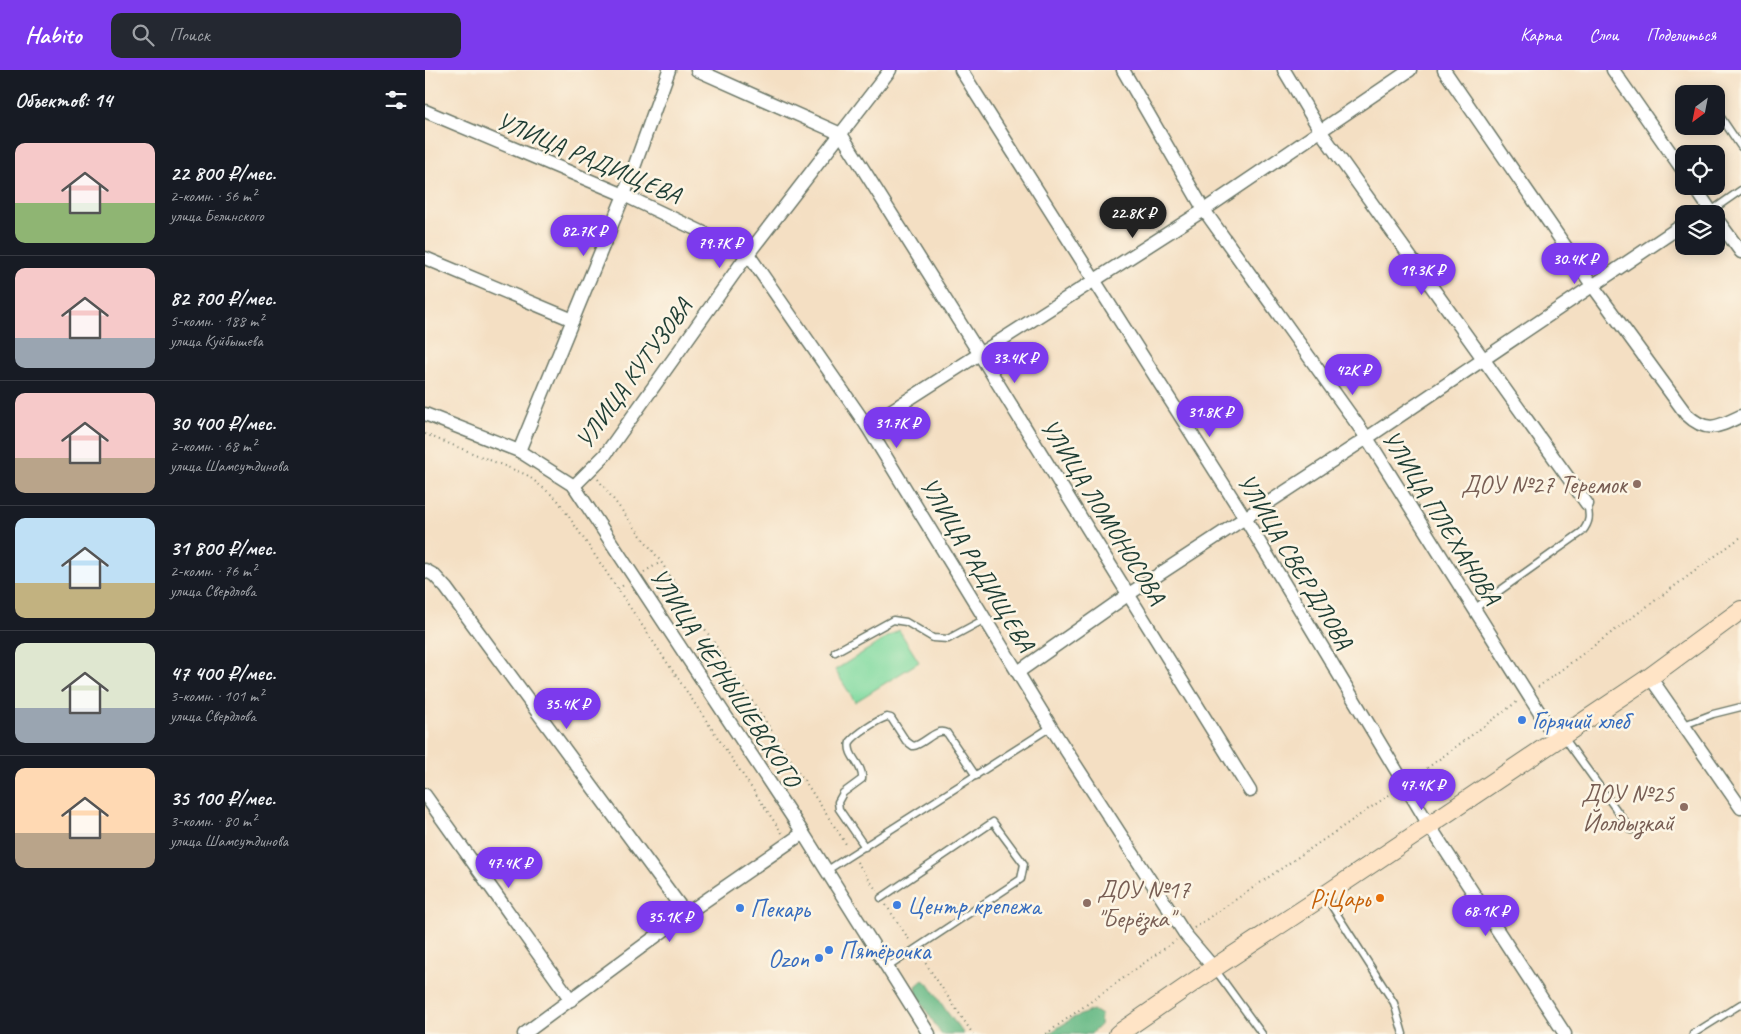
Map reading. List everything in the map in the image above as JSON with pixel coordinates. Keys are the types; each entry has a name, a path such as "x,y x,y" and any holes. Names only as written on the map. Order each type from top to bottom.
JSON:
{"street":[{"path":"519,451 624,195 669,70"},
{"path":"697,70 841,134"},
{"name":"УЛИЦА КУТУЗОВА","path":"574,486 605,455 748,254 890,70"},
{"name":"УЛИЦА СВЕРДЛОВА","path":"961,70 1245,518 1429,825 1565,1034"},
{"name":"УЛИЦА ПЛЕХАНОВА","path":"1123,70 1204,210 1367,438 1474,609 1559,737"},
{"path":"1284,70 1321,132 1587,504"},
{"path":"867,426 1204,210 1411,70"},
{"path":"1444,70 1592,285 1686,414 1695,422 1714,428 1741,416"},
{"path":"1613,70 1675,159"},
{"name":"УЛИЦА РАДИЩЕВА","path":"425,112 624,195 748,254 867,426 1051,727 1185,934 1214,968"},
{"name":"УЛИЦА ЛОМОНОСОВА","path":"841,134 1129,594 1250,792"},
{"path":"1018,672 1129,594 1367,438 1675,230"},
{"path":"1725,232 1741,252"},
{"path":"425,258 573,320"},
{"name":"УЛИЦА ЧЕРНЫШЕВСКОГО","path":"425,414 519,451 574,486 803,833 929,1034"},
{"path":"425,570 447,588 686,914"},
{"path":"1118,1034 1650,677 1741,610"},
{"path":"1650,677 1741,808"},
{"path":"425,795 571,1000"},
{"path":"524,1034 686,914 803,833"}],"lane":[{"path":"1725,123 1741,146"},
{"path":"1721,205 1741,190"},
{"path":"1474,609 1582,532 1587,525 1589,516 1587,504"},
{"path":"835,652 893,620 906,622 933,638 949,639 985,619"},
{"path":"1684,725 1713,714 1741,707"},
{"path":"865,847 839,809 838,802 840,796 863,780 861,769 849,752 850,742 854,737 881,719 891,718 906,740 913,746 940,731 944,731 976,776"},
{"path":"826,872 1051,727"},
{"path":"1559,737 1631,830"},
{"path":"881,898 993,822 1024,864 1021,879 888,967"},
{"path":"1325,895 1394,1003 1403,1034"},
{"path":"1214,968 1262,1034"},
{"path":"1693,1034 1741,1004"}],"path":[{"path":"425,434 527,476 557,499 789,843"},
{"path":"590,469 661,562 881,898 973,1034"}],"green space":[{"path":"899,630 919,662 855,702 835,670"},
{"path":"923,980 930,986 964,1034 941,1034 917,996 916,986"},
{"path":"1093,1010 1101,1015 1100,1025 1091,1034 1048,1034 1073,1018"}],"place":[{"name":"ДОУ №27 Теремок","path":"1637,484"},
{"name":"Горячий хлеб","path":"1522,720"},
{"name":"ДОУ №25 Йолдызкай","path":"1684,807"},
{"name":"PiЦарь","path":"1380,898"},
{"name":"ДОУ №17 \"Берёзка\"","path":"1087,903"},
{"name":"Центр крепежа","path":"897,905"},
{"name":"Пекарь","path":"740,908"},
{"name":"Пятёрочка","path":"829,950"},
{"name":"Ozon","path":"819,958"}]}
